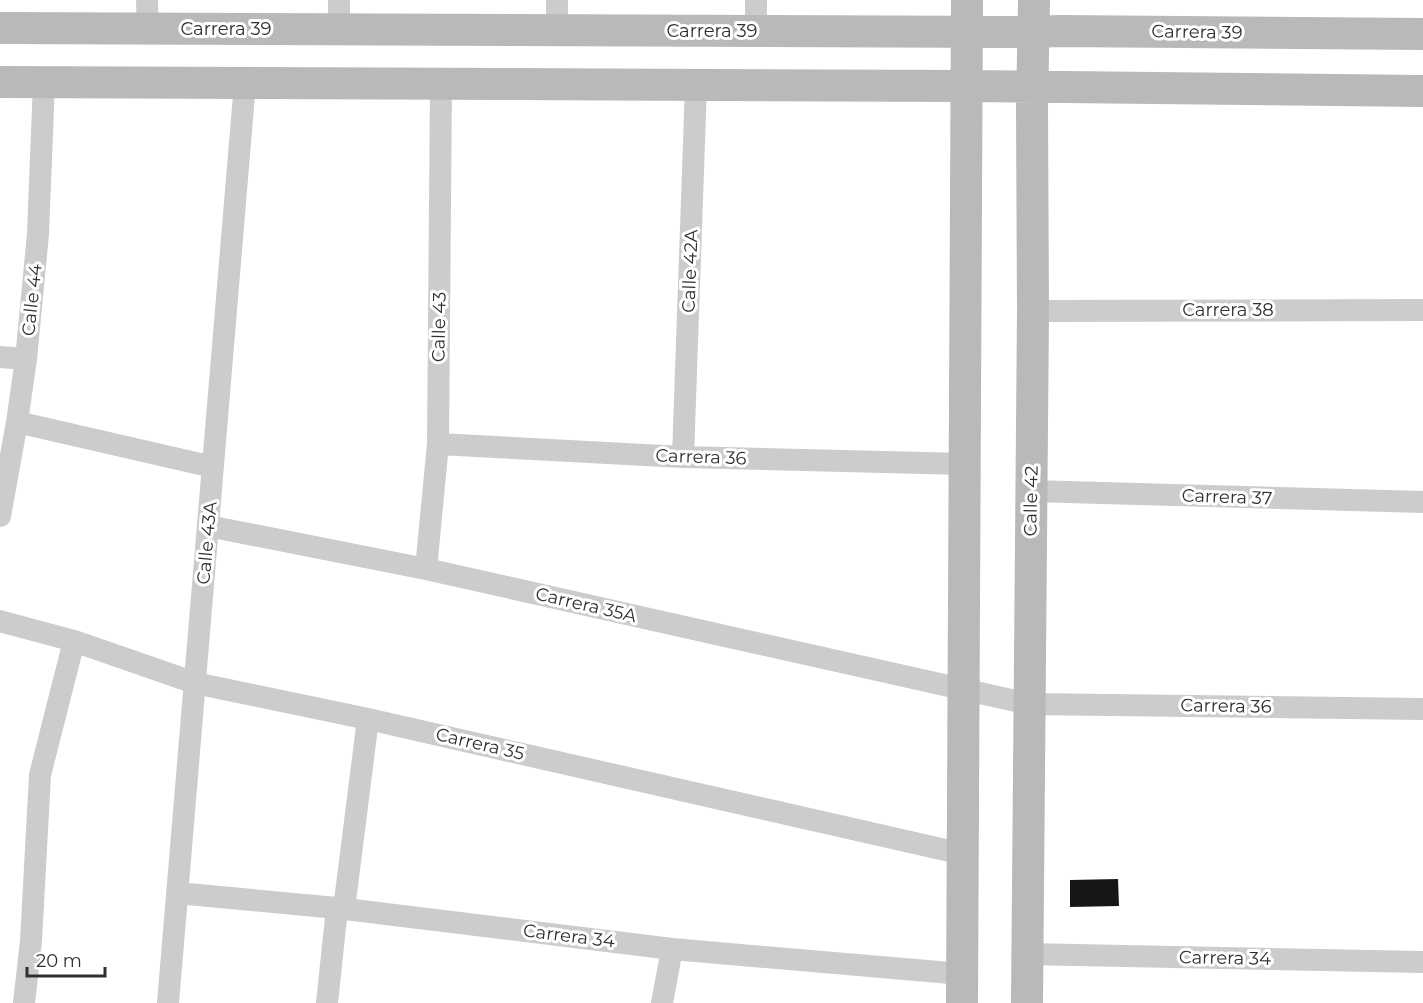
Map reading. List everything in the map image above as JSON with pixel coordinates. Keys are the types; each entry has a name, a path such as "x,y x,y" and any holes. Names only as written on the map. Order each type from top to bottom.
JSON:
{"main road":[{"path":"962,988 967,0"},
{"name":"Calle 42","path":"1027,1003 1034,0"},
{"name":"Carrera 39","path":"0,28 148,14 339,15 557,31 1423,34"},
{"path":"0,82 1033,86 1423,91"}],"street":[{"path":"557,0 557,31"},
{"path":"756,0 756,31"},
{"name":"Calle 44","path":"0,516 26,359 38,234 44,82"},
{"name":"Calle 43A","path":"168,1003 245,83"},
{"name":"Calle 43","path":"426,569 438,444 441,84"},
{"name":"Calle 42A","path":"683,458 696,85"},
{"name":"Carrera 38","path":"1033,311 1423,310"},
{"path":"0,357 26,359"},
{"path":"17,422 213,467"},
{"name":"Carrera 36","path":"438,444 683,458 965,464"},
{"name":"Carrera 37","path":"1031,491 1423,502"},
{"name":"Carrera 35A","path":"208,526 426,569 963,690"},
{"name":"Carrera 35","path":"0,621 74,641 195,683 368,718 963,854"},
{"path":"24,1003 31,941 40,775 74,641"},
{"path":"963,690 1029,704"},
{"name":"Carrera 36","path":"1029,704 1423,709"},
{"path":"327,1003 368,718"},
{"name":"Carrera 34","path":"177,893 341,908 962,988"},
{"path":"662,1003 672,949"},
{"name":"Carrera 34","path":"1028,954 1423,962"}],"building":[{"path":"1118,879 1119,906 1070,907 1070,880"}]}
